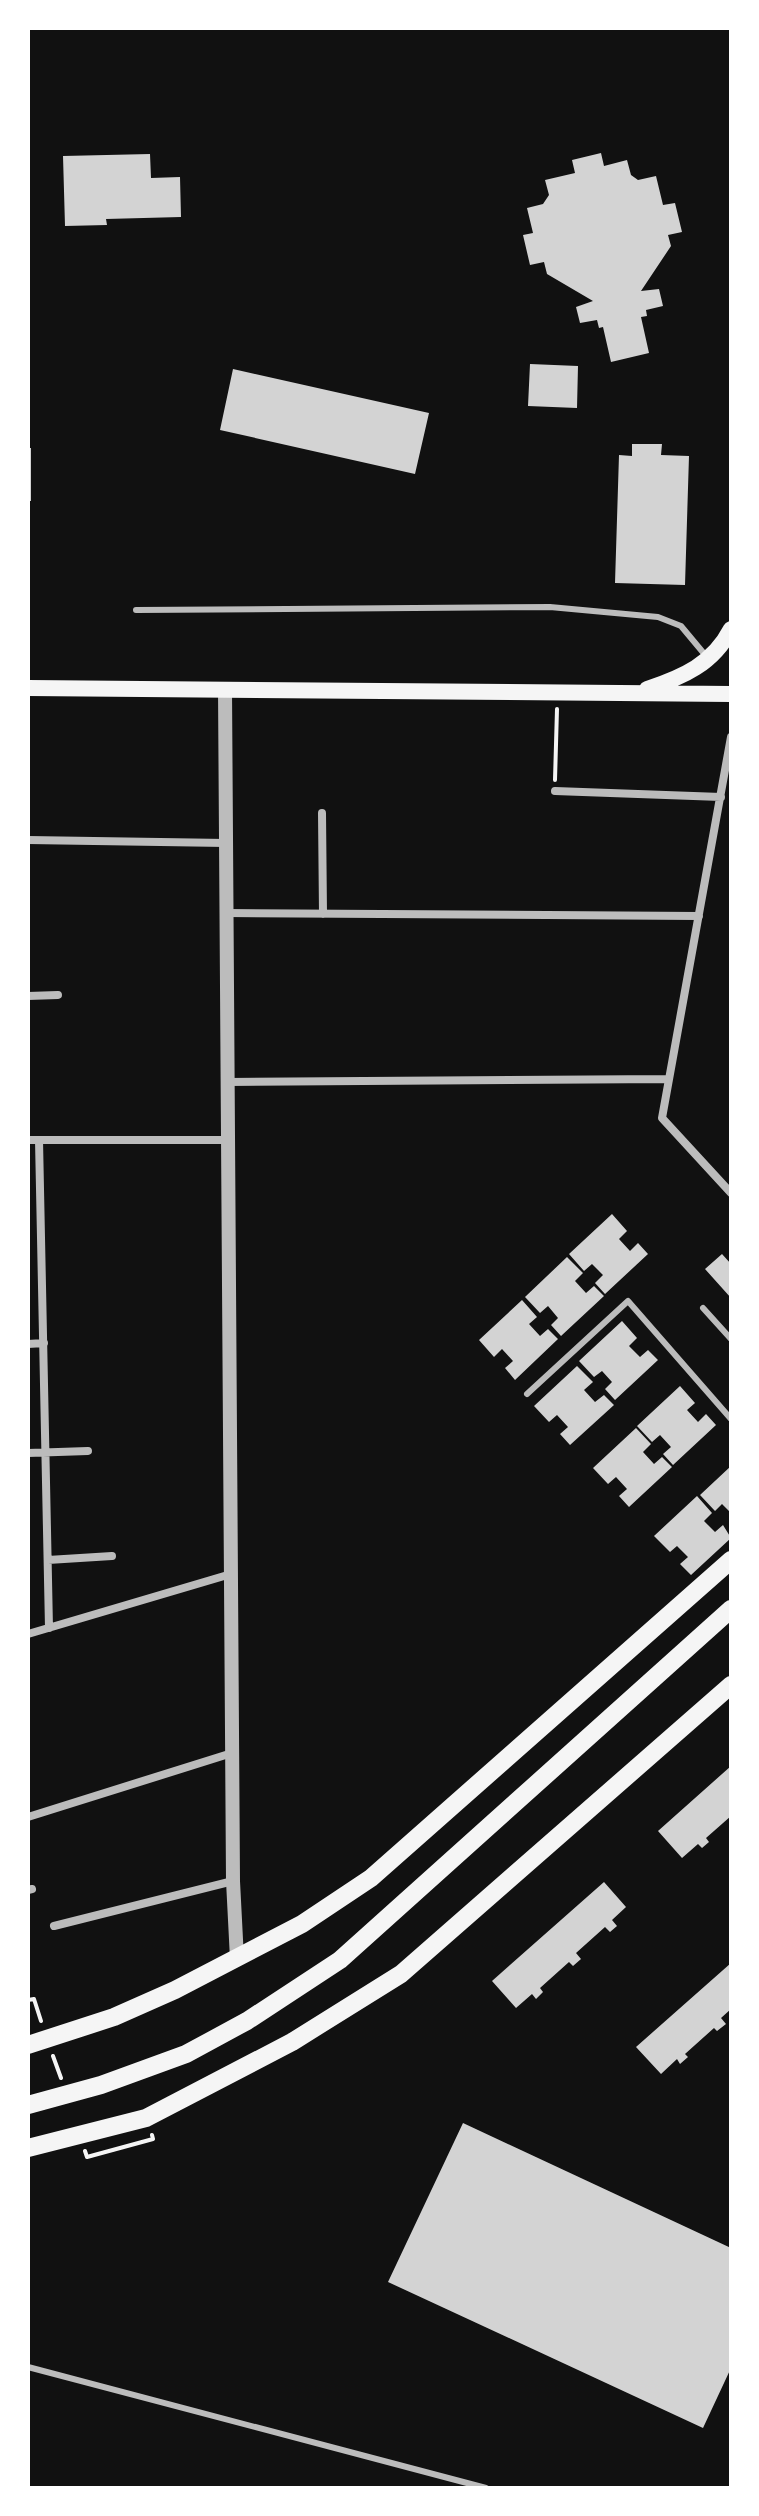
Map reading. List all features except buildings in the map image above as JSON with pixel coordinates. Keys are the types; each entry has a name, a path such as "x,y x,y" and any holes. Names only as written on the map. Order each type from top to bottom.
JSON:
{"main road":[{"path":"635,693 685,676 709,659 731,629"},
{"path":"28,688 731,694"},
{"path":"28,2045 114,2017 237,1959 302,1924 371,1878 424,1835 731,1560"},
{"path":"28,2105 101,2085 186,2054 247,2021 340,1960 731,1609"},
{"path":"28,2148 146,2118 292,2042 401,1974 731,1685"}],"street":[{"path":"225,689 233,1881 237,1959"},
{"path":"729,1187 662,1118 731,737"},
{"path":"555,791 721,797"},
{"path":"322,813 323,914"},
{"path":"28,840 226,843"},
{"path":"226,913 699,916"},
{"path":"28,996 58,995"},
{"path":"227,1082 669,1079"},
{"path":"28,1140 228,1140"},
{"path":"39,1140 49,1628"},
{"path":"28,1344 44,1343"},
{"path":"28,1453 88,1451"},
{"path":"48,1560 112,1556"},
{"path":"28,1634 231,1574"},
{"path":"28,1817 232,1753"},
{"path":"54,1926 233,1881"}],"lane":[{"path":"136,610 550,607 658,617 681,626 709,659"},
{"path":"527,1394 628,1301 731,1419"},
{"path":"703,1308 731,1339"},
{"path":"28,2367 486,2488"}],"path":[{"path":"555,791 558,692"},
{"path":"87,2157 153,2139"}]}
